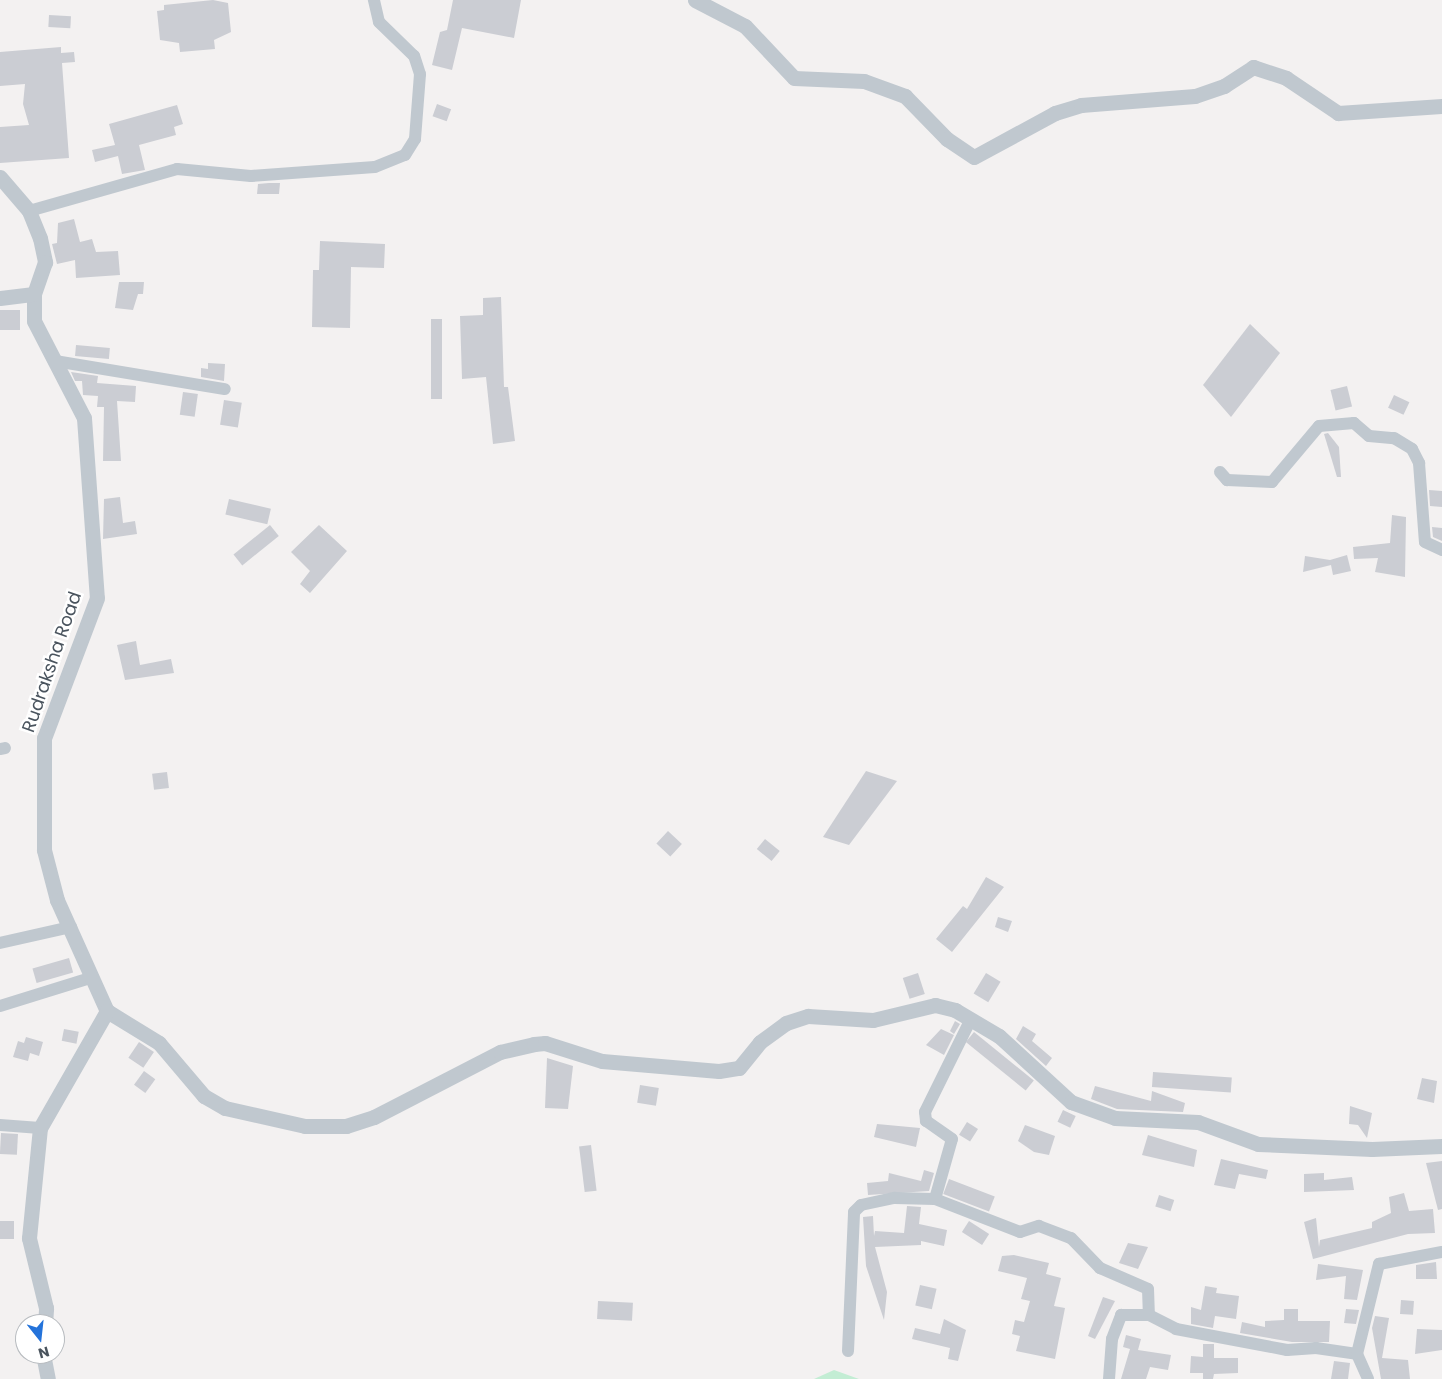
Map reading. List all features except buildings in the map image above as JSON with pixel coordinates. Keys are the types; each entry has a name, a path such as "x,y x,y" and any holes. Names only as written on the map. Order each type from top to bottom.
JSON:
{"street":[{"path":"0,177 29,211 176,170 251,176 375,167 405,155 415,139 420,74 414,56 379,22 374,0"},
{"path":"695,0 745,26 794,78 864,81 905,96 947,139 974,157 1054,113 1081,105 1195,96 1253,68 1286,78 1338,113 1442,106"},
{"name":"Rudraksha Road","path":"29,211 45,262 34,294 34,321 84,418 97,598 44,738 44,850 58,900 107,1011"},
{"path":"0,298 34,294"},
{"path":"55,361 225,389"},
{"path":"1220,472 1227,480 1272,482 1319,426 1354,423 1369,436 1394,438 1412,449 1419,463 1425,542 1442,550"},
{"path":"0,943 71,927"},
{"path":"0,1006 93,977"},
{"path":"46,1314 46,1308 29,1238 40,1128 107,1011 159,1043 204,1096 225,1108 305,1126 346,1126 374,1117 500,1052 534,1044 545,1043 602,1061 719,1071 739,1068 760,1042 786,1023 808,1016 873,1020 935,1005 971,1019 998,1036 1071,1102 1115,1118 1198,1122 1258,1144 1372,1149 1442,1146"},
{"path":"935,1199 952,1139 926,1121 924,1112 971,1019"},
{"path":"0,1125 40,1128"},
{"path":"848,1351 854,1212 861,1205 895,1198 935,1199 1020,1232 1039,1226 1071,1238 1100,1268 1148,1289 1149,1315"},
{"path":"1368,1379 1357,1354 1379,1264 1442,1252"},
{"path":"1109,1379 1112,1339 1121,1315 1149,1315 1176,1329 1213,1339 1357,1354"},
{"path":"45,1364 48,1379"}],"green space":[{"path":"834,1370 859,1379 814,1379"}]}
